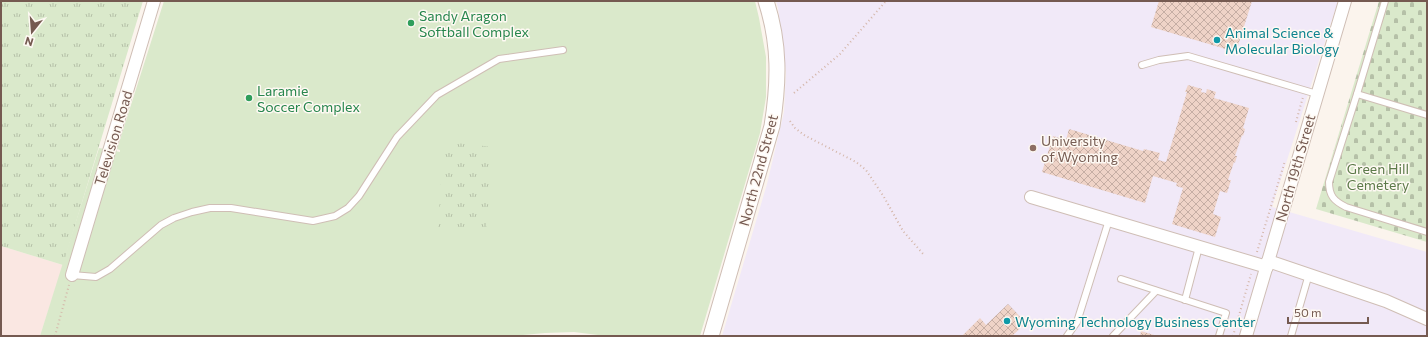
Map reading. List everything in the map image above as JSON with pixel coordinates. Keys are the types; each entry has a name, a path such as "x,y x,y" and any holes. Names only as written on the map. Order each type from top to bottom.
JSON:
{"street":[{"name":"Television Road","path":"72,274 154,1"},
{"name":"North 22nd Street","path":"711,336 764,155 777,96 778,65 776,37 766,1"},
{"name":"North 19th Street","path":"1246,336 1267,264 1311,93 1345,1"},
{"path":"1031,197 1254,263 1267,264 1309,274 1386,301 1427,319"}],"lane":[{"path":"1385,1 1329,182 1329,191 1332,198 1346,207 1427,232"},
{"path":"72,274 96,277 110,269 161,225 174,218 210,208 231,208 314,221 335,216 348,208 359,196 397,137 437,95 499,59 564,50"},
{"path":"1142,65 1159,60 1188,56 1311,93"},
{"path":"1357,94 1427,115"},
{"path":"1067,336 1077,322 1109,220"},
{"path":"1185,300 1199,247"},
{"path":"1291,336 1309,274"},
{"path":"1121,278 1156,291 1226,313 1219,336"},
{"path":"1113,336 1156,291"}],"path":[{"path":"794,93 840,54 886,1"},
{"path":"1295,127 1311,93"},
{"path":"790,121 795,128 804,135 856,162 866,170 884,197 903,231 924,255"},
{"path":"1232,336 1286,155"},
{"path":"55,336 72,274"}],"shaded area":[{"name":"University of Wyoming","path":"776,1 1338,1 1272,207 1427,252 1427,336 722,336 767,184 784,112 786,73"},
{"path":"1,246 63,265 40,336 1,336"}],"green space":[{"path":"1,1 143,1 63,265 1,246"},
{"path":"164,1 755,1 766,57 766,97 760,133 700,336 606,336 574,332 512,336 40,336 99,148 120,152 120,150 117,149"},
{"name":"Green Hill Cemetery","path":"1379,1 1427,1 1427,242 1316,209"},
{"path":"447,142 493,147 486,234 438,229 443,147"}],"building":[{"name":"Animal Science & Molecular Biology","path":"1159,1 1252,1 1236,52 1151,27"},
{"path":"1188,85 1202,89 1201,92 1206,93 1207,89 1216,92 1214,98 1249,108 1243,128 1245,129 1243,136 1242,135 1235,156 1237,156 1235,163 1234,162 1228,180 1231,180 1227,193 1220,191 1213,214 1221,217 1215,237 1172,224 1183,188 1176,186 1177,183 1153,176 1145,203 1042,172 1053,136 1066,140 1069,129 1143,151 1144,149 1160,153 1158,160 1166,162"},
{"name":"Wyoming Technology Business Center","path":"1008,304 1026,323 1012,336 963,335 980,318 986,325"},
{"path":"1141,331 1157,336 1140,336"}],"place":[{"name":"Sandy Aragon Softball Complex","path":"411,23"},
{"name":"Animal Science & Molecular Biology","path":"1217,40"},
{"name":"Laramie Soccer Complex","path":"249,98"},
{"name":"University of Wyoming","path":"1033,148"},
{"name":"Wyoming Technology Business Center","path":"1007,321"}]}
